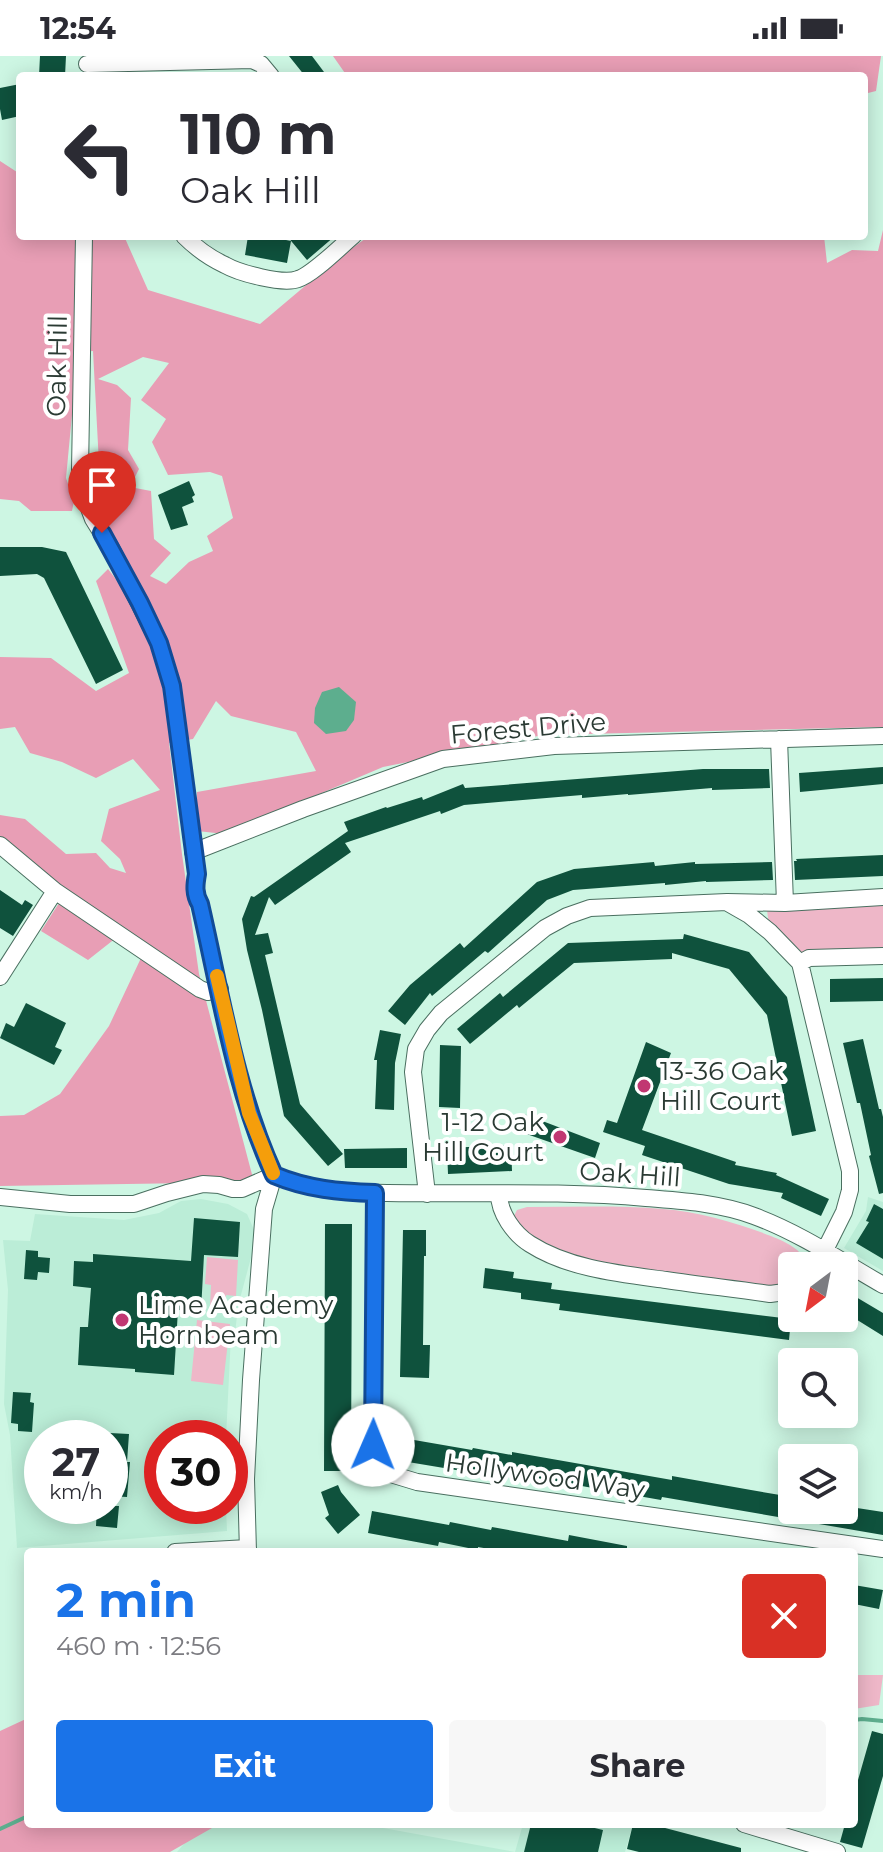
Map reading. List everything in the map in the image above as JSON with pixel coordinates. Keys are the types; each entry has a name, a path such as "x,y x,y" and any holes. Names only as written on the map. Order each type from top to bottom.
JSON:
{"street":[{"path":"87,65 252,60 268,72"},
{"name":"Oak Hill","path":"84,240 80,471 84,495 93,519 159,643 172,686 197,876 197,899 249,1113 274,1175 322,1189 375,1193 607,1194 683,1201 753,1215 788,1231 813,1252"},
{"path":"188,240 227,267 279,281 298,279 307,274 348,240"},
{"name":"Forest Drive","path":"193,852 443,759 554,746 883,736"},
{"path":"779,739 785,903"},
{"path":"0,845 55,891 200,989 208,992 220,989"},
{"path":"0,977 55,891"},
{"path":"427,1194 413,1072 416,1049 441,1013 545,928 590,908 883,897"},
{"path":"727,902 770,932 800,963 850,1171 850,1190 844,1212 824,1252"},
{"path":"800,963 809,958 883,956"},
{"path":"0,1197 70,1204 134,1204 203,1184 242,1189 274,1175"},
{"path":"248,1548 246,1479 251,1380 264,1209 274,1175"},
{"name":"Hollywood Way","path":"375,1193 373,1445 384,1472 417,1482 883,1549"},
{"path":"499,1194 508,1223 528,1244 571,1263 616,1273 778,1293"},
{"name":"Oak Hill","path":"858,1275 883,1285"},
{"path":"757,1828 837,1852"}],"shaded area":[{"path":"333,56 881,56 876,91 868,93 868,72 344,72"},
{"path":"0,161 16,171 16,240 126,240 148,290 260,324 363,240 824,240 827,263 852,250 878,251 883,230 883,727 543,735 383,767 225,834 197,831 197,792 316,771 296,732 231,716 216,701 193,739 169,743 199,974 254,1182 0,1186 0,1116 24,1115 60,1094 109,1026 141,958 126,930 88,960 41,931 61,900 0,850 0,815 25,819 66,854 96,853 110,868 126,873 120,859 101,841 109,809 160,790 133,759 96,778 62,762 30,753 15,727 0,729 0,657 51,658 96,691 129,673 96,581 108,569 125,591 116,547 101,501 93,351 78,352 66,478 74,501 72,511 31,511 19,501 0,499","holes":["143,357 169,363 141,400 166,419 152,442 168,475 210,472 222,476 233,518 207,536 213,551 189,562 166,584 150,576 171,553 154,539 151,491 130,487 139,469 128,450 131,398 117,385 98,379"]},
{"path":"339,687 356,702 354,720 346,731 326,734 314,723 315,708 322,692"},
{"path":"883,897 883,956 800,963 770,932 766,903"},
{"path":"868,1197 883,1202 883,1271 858,1256 858,1252 844,1248 866,1211"},
{"name":"Lime Academy Hornbeam","path":"201,1199 228,1204 247,1214 255,1232 238,1306 235,1334 231,1335 227,1420 144,1420 144,1524 227,1524 227,1531 17,1548 10,1435 4,1404 8,1290 3,1240 30,1241 35,1214 124,1220 159,1213 181,1201"},
{"path":"595,1206 677,1210 745,1227 782,1241 799,1252 778,1252 778,1285 602,1267 535,1242 513,1218 517,1210 527,1207"},
{"path":"207,1257 238,1260 236,1296 226,1295 225,1308 210,1307 211,1285 205,1284"},
{"path":"197,1320 230,1324 223,1385 191,1381"},
{"path":"858,1675 883,1675 879,1705 858,1708"},
{"path":"24,1720 24,1828 212,1828 170,1852 0,1852 0,1731"},
{"path":"198,1828 383,1828 515,1852 177,1852"},
{"path":"522,1828 632,1828 625,1852 515,1852"}],"building":[{"path":"40,56 66,56 65,72 39,72"},
{"path":"289,56 312,56 324,72 302,72"},
{"path":"16,85 16,117 2,120 0,88"},
{"path":"247,240 291,241 287,263 245,255"},
{"path":"290,240 330,240 307,260"},
{"path":"189,481 195,495 192,497 194,502 182,507 188,525 171,530 158,495"},
{"path":"0,547 42,547 66,552 123,670 96,684 44,578 37,574 0,576"},
{"path":"883,767 883,784 800,792 799,773"},
{"path":"703,769 769,769 770,788 712,788 582,798 582,795 464,805 345,843 351,852 275,905 269,897 255,935 268,933 273,953 265,955 300,1104 343,1154 328,1166 284,1116 242,919 251,896 254,897 348,831 344,822 386,807 422,797 423,800 463,784 465,788"},
{"path":"883,855 883,876 795,880 796,859"},
{"path":"654,862 655,866 695,862 772,862 773,880 573,890 547,900 488,953 485,951 432,996 430,993 405,1025 388,1011 410,985 460,943 464,948 537,882 574,869"},
{"path":"0,890 22,905 25,900 33,905 13,936 0,928"},
{"path":"684,934 749,952 787,997 816,1131 792,1136 767,1015 729,969 672,953 672,959 574,963 470,1044 457,1029 500,993 503,997 568,943 683,939"},
{"path":"883,978 883,1001 830,1002 830,979"},
{"path":"26,1003 66,1023 55,1047 62,1050 54,1065 0,1038 6,1023 14,1027"},
{"path":"380,1030 401,1034 395,1063 394,1110 375,1109 377,1060 374,1060"},
{"path":"863,1039 883,1117 883,1193 879,1194 860,1103 857,1103 843,1043"},
{"name":"13-36 Oak Hill Court","path":"646,1042 671,1053 642,1130 736,1162 735,1165 777,1173 829,1199 821,1216 781,1198 783,1193 729,1184 642,1155 645,1146 603,1132 607,1120 617,1123"},
{"path":"440,1045 461,1046 460,1108 439,1107"},
{"name":"1-12 Oak Hill Court","path":"524,1114 600,1143 595,1158 518,1131"},
{"path":"511,1145 512,1171 448,1174 447,1148"},
{"path":"407,1148 407,1168 345,1168 344,1149"},
{"path":"874,1204 883,1209 883,1259 856,1243 869,1222 866,1221"},
{"path":"194,1218 240,1222 238,1257 204,1255 201,1311 178,1310 174,1375 78,1365 80,1327 88,1327 91,1288 73,1286 74,1261 93,1262 93,1254 191,1261"},
{"path":"325,1224 352,1224 351,1471 324,1471"},
{"path":"403,1230 426,1230 423,1345 430,1345 429,1378 400,1377"},
{"path":"26,1250 38,1251 38,1257 50,1258 49,1273 38,1272 37,1280 24,1279"},
{"path":"485,1268 514,1272 513,1278 552,1283 551,1289 778,1317 778,1332 790,1332 789,1340 559,1310 560,1304 521,1299 521,1293 483,1288"},
{"path":"858,1298 883,1313 883,1336 858,1320"},
{"path":"13,1392 31,1393 33,1420 24,1420 24,1431 18,1431 18,1424 11,1423"},
{"path":"391,1436 472,1450 512,1455 512,1452 672,1480 672,1476 778,1495 778,1517 502,1472 501,1476 462,1468 462,1471 390,1459"},
{"path":"338,1485 360,1515 338,1534 325,1518 329,1515 321,1492"},
{"path":"858,1508 883,1512 883,1535 819,1524 858,1524"},
{"path":"372,1511 568,1541 569,1535 627,1548 468,1548 439,1542 438,1546 368,1533"},
{"path":"96,1524 117,1524 117,1528"},
{"path":"858,1586 883,1590 879,1609 858,1605"},
{"path":"872,1731 883,1734 883,1776 862,1848 840,1842 844,1828 858,1828 858,1780"},
{"path":"530,1828 603,1830 598,1852 524,1852"},
{"path":"632,1828 665,1828 741,1848 741,1852 639,1852 627,1849"}],"waterway":[{"path":"858,1720 883,1721"},
{"path":"0,1829 24,1818"}],"slow traffic":[{"path":"217,976 249,1113 273,1173"}],"place":[{"name":"13-36 Oak Hill Court","path":"644,1086"},
{"name":"1-12 Oak Hill Court","path":"560,1137"},
{"name":"Lime Academy Hornbeam","path":"122,1320"}],"route":[{"path":"102,533 159,643 172,686 197,874 197,899 249,1113 265,1156 274,1175 291,1182 322,1189 375,1193 373,1445"}]}
